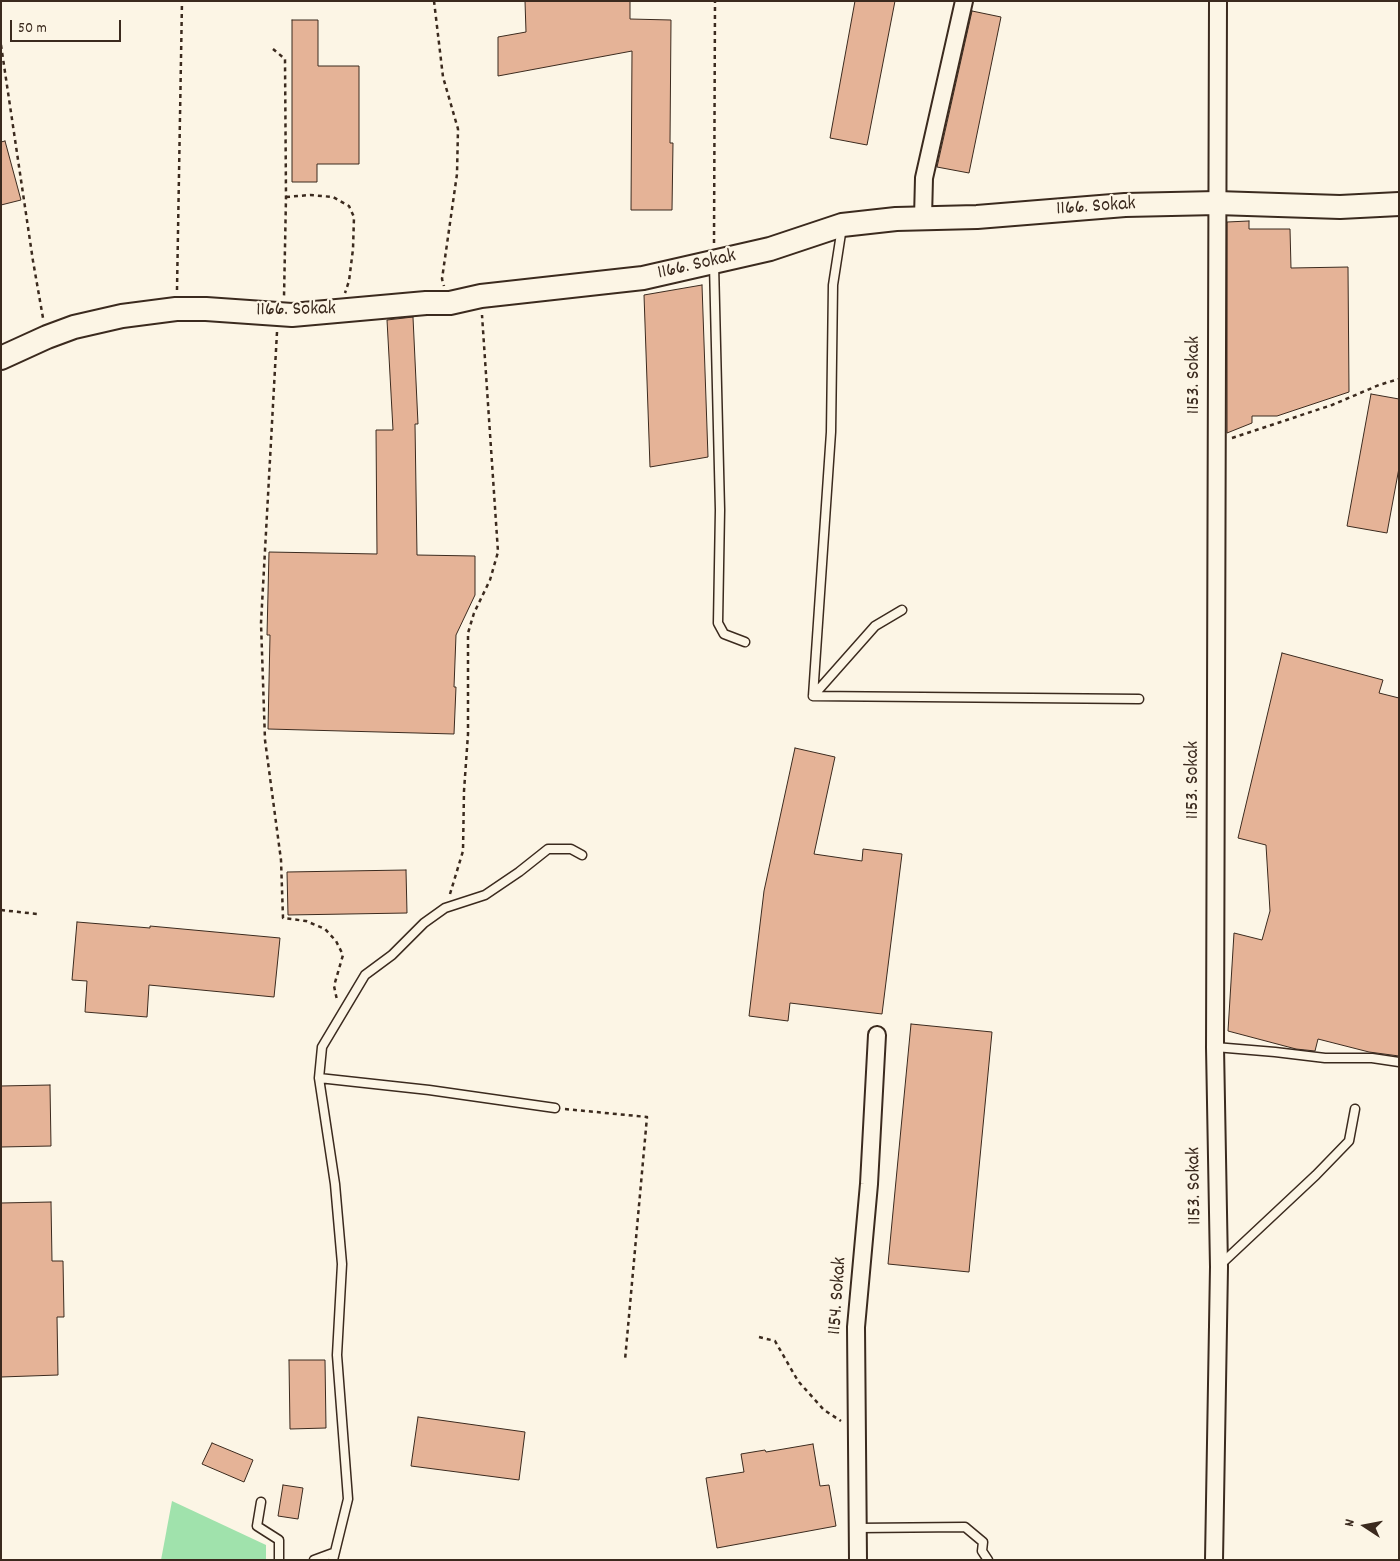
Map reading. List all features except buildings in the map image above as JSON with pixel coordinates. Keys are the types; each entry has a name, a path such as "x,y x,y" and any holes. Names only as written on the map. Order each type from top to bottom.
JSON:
{"street":[{"path":"923,218 924,178 964,1"},
{"name":"1153. Sokak","path":"1214,1560 1218,1267 1215,1047 1218,1"},
{"name":"1166. Sokak","path":"1,358 74,327 122,316 176,309 206,309 292,315 426,303 450,303 481,296 643,278 770,249 842,225 896,219 977,217 1126,205 1217,202 1340,207 1399,204"},
{"name":"1154. Sokak","path":"858,1560 856,1327 869,1184 877,1036"}],"lane":[{"path":"813,696 831,432 833,285 842,225"},
{"path":"714,262 720,510 718,623 724,634 744,642"},
{"path":"813,696 875,626 902,610"},
{"path":"813,696 1140,699"},
{"path":"314,1560 333,1557 348,1499 337,1355 342,1264 335,1184 319,1078 322,1047 365,975 392,955 424,923 445,908 485,895 548,849 571,849 582,855"},
{"path":"1215,1047 1325,1058 1372,1058 1399,1062"},
{"path":"319,1078 429,1090 556,1108"},
{"path":"1218,1267 1316,1175 1349,1141 1355,1109"},
{"path":"261,1502 257,1526 279,1540 279,1560"},
{"path":"858,1528 964,1527 983,1542 982,1551 988,1560"}],"path":[{"path":"176,309 182,1"},
{"path":"434,1 443,77 458,129 457,174 442,279 450,303"},
{"path":"714,262 715,1"},
{"path":"1,45 33,261 47,337"},
{"path":"274,49 285,59 286,198 284,298 278,314 261,623 266,740 281,860 283,918 306,921 319,926 325,929 336,941 343,955 334,986 340,1015"},
{"path":"286,198 310,195 333,197 349,206 354,217 349,281 338,311"},
{"path":"445,908 463,850 464,791 468,734 468,633 474,613 490,580 498,552 481,296"},
{"path":"1216,443 1279,424 1399,379"},
{"path":"1,910 37,914"},
{"path":"556,1108 647,1117 625,1360"},
{"path":"759,1337 775,1341 798,1381 824,1410 858,1431"}],"green space":[{"path":"172,1501 266,1545 266,1560 161,1560"}]}
